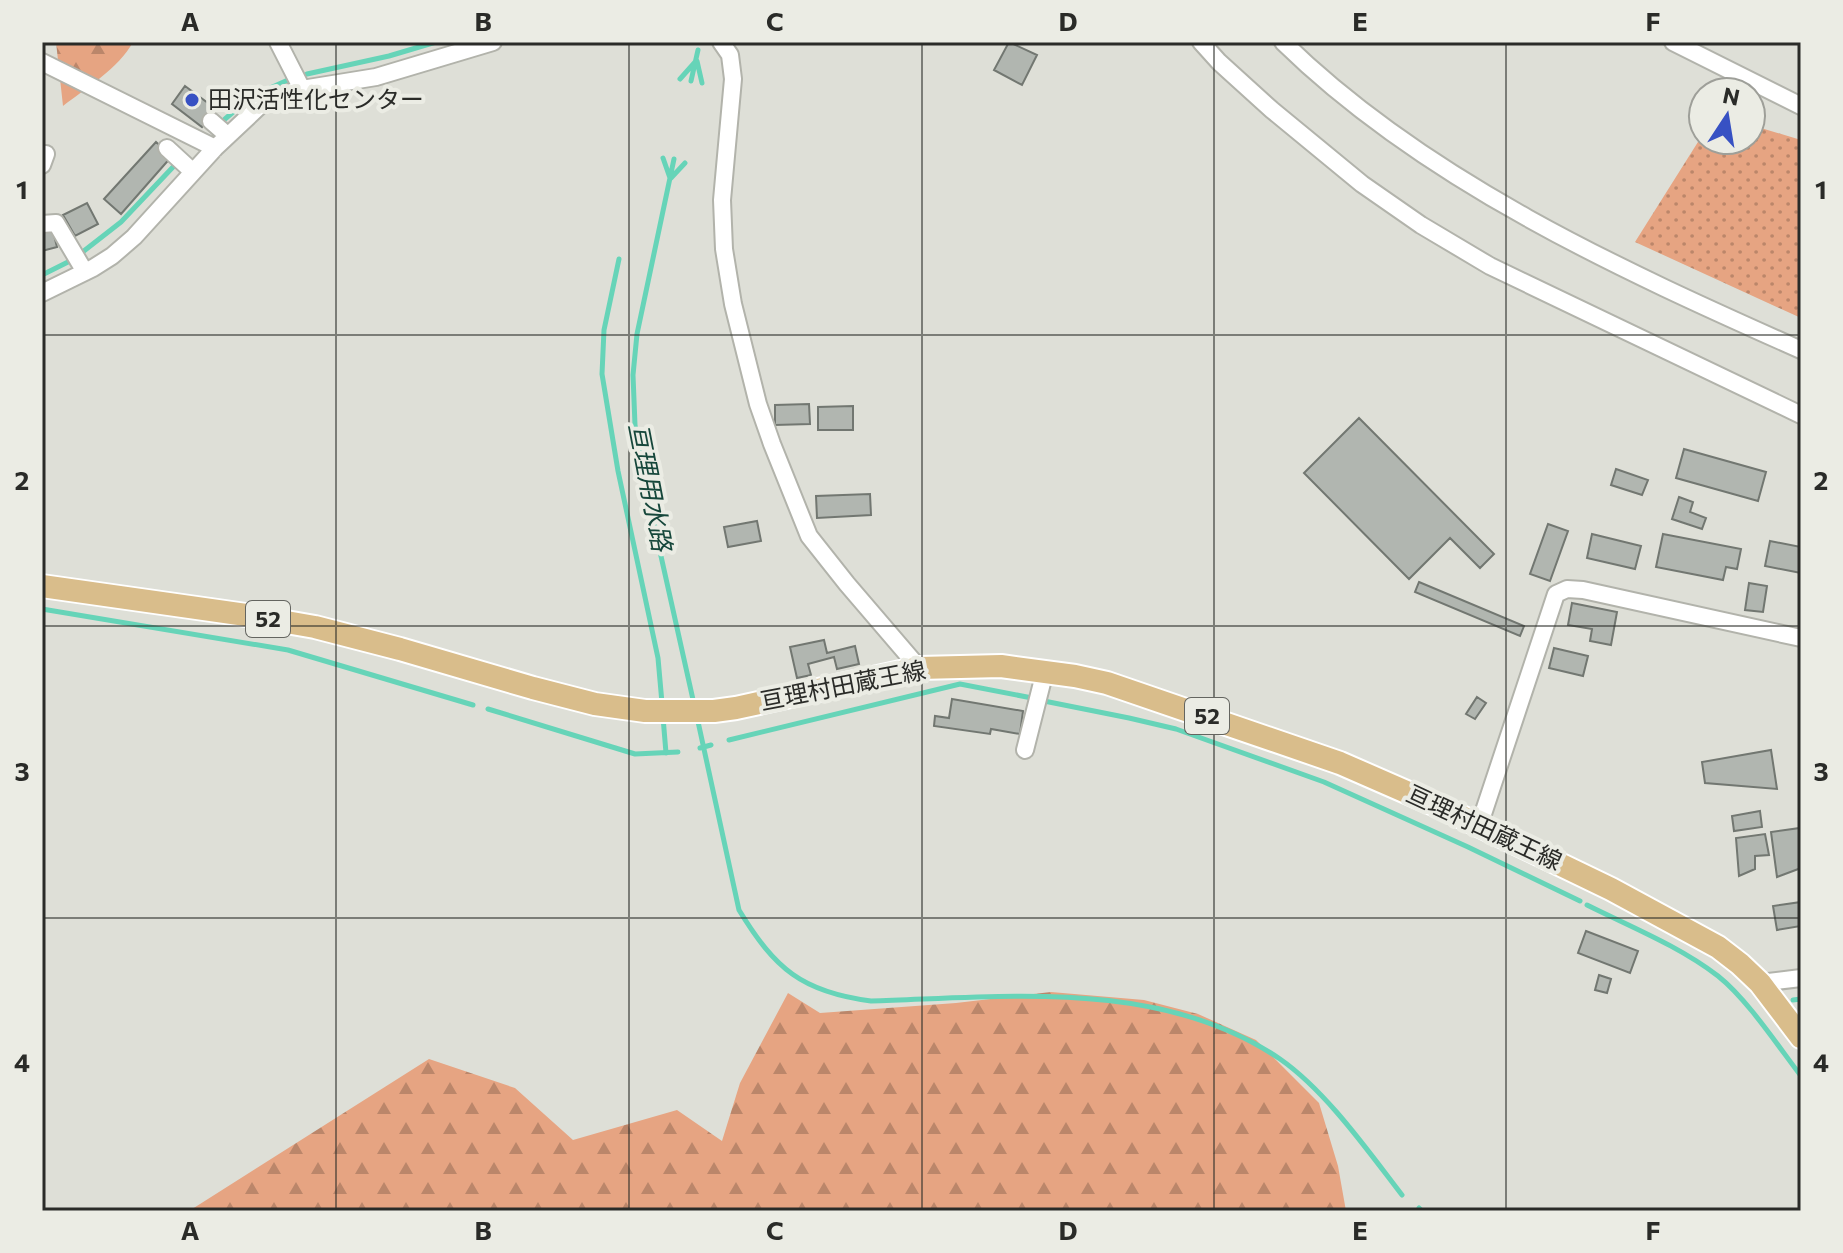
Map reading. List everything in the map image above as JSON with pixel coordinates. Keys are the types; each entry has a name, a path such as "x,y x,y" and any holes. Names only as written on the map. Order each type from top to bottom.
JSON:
{"main road":[{"name":"亘理村田蔵王線","path":"42,586 315,627 595,704 645,711 736,708 919,668 1001,666 1097,681 1327,758 1398,787 1611,889 1718,947 1740,964 1760,983 1801,1037"}],"street":[{"path":"278,42 302,89"},
{"path":"42,294 112,256 134,237 192,171 266,100 302,89 376,77 493,42"},
{"path":"721,42 730,55 733,79 722,200 724,249 733,304 758,404 809,536 919,668"},
{"path":"1201,42 1272,110 1362,184 1421,225 1490,266 1801,415"},
{"path":"1283,42 1333,86 1409,145 1492,198 1652,281 1801,350"},
{"path":"1673,42 1801,106"},
{"path":"42,62 221,142"},
{"path":"211,121 221,142"},
{"path":"167,148 192,171"},
{"path":"42,224 56,223 85,272"},
{"path":"1479,826 1556,594 1567,589 1583,590 1801,638"},
{"path":"1025,750 1045,671"},
{"path":"1760,983 1801,978"}],"green space":[{"path":"56,42 133,42 111,69 63,106"},
{"path":"1767,130 1801,140 1801,318 1635,242 1689,156 1767,156"},
{"path":"1051,992 1144,1000 1198,1014 1256,1040 1319,1103 1338,1166 1346,1211 189,1211 429,1059 515,1088 573,1140 677,1110 722,1141 740,1083 788,993 820,1013"}],"building":[{"path":"1009,42 1037,55 1022,85 994,70"},
{"path":"185,86 216,109 202,127 172,104"},
{"path":"156,142 172,156 121,214 104,199"},
{"path":"87,203 98,224 75,236 63,215"},
{"path":"52,227 57,247 42,251 42,229"},
{"path":"809,404 810,424 775,425 775,405"},
{"path":"853,406 853,430 818,430 818,407"},
{"path":"1359,418 1494,554 1480,568 1450,538 1409,579 1304,473"},
{"path":"1684,449 1766,472 1758,501 1676,478"},
{"path":"1616,469 1648,480 1642,495 1611,485"},
{"path":"870,494 871,515 817,518 816,496"},
{"path":"1679,497 1693,502 1690,512 1706,518 1702,529 1672,519"},
{"path":"757,521 761,541 728,547 724,527"},
{"path":"1548,524 1568,531 1550,581 1530,574"},
{"path":"1592,534 1641,546 1635,569 1587,558"},
{"path":"1663,534 1741,549 1737,569 1726,567 1723,580 1656,567"},
{"path":"1770,541 1801,547 1801,573 1765,566"},
{"path":"1419,582 1524,626 1520,636 1415,592"},
{"path":"1749,583 1767,586 1763,612 1745,610"},
{"path":"1572,603 1617,612 1611,645 1590,641 1592,629 1568,625"},
{"path":"824,640 827,653 855,646 859,664 837,669 834,657 808,664 811,675 797,678 790,647"},
{"path":"1554,648 1588,656 1583,676 1549,668"},
{"path":"1477,697 1486,703 1475,719 1466,714"},
{"path":"952,699 1023,711 1020,734 991,729 990,734 934,726 935,716 949,718"},
{"path":"1771,750 1777,789 1705,783 1702,762"},
{"path":"1760,811 1762,827 1734,831 1732,816"},
{"path":"1800,828 1801,868 1777,877 1771,832"},
{"path":"1765,834 1769,855 1755,856 1755,869 1739,876 1736,838"},
{"path":"1801,902 1801,926 1777,930 1773,906"},
{"path":"1586,931 1638,951 1630,973 1578,953"},
{"path":"1599,975 1611,979 1607,993 1595,990"}],"waterway":[{"name":"亘理用水路","path":"307,74 436,42"},
{"path":"691,81 698,50"},
{"path":"680,79 696,61"},
{"path":"697,61 702,83"},
{"name":"亘理用水路","path":"225,119 252,96 288,80"},
{"path":"663,158 670,178"},
{"name":"亘理用水路","path":"674,159 637,334 633,375 635,425 644,480 694,704"},
{"path":"671,178 685,163"},
{"name":"亘理用水路","path":"80,254 121,222 173,167"},
{"path":"619,259 604,330 602,374 618,471 658,658 662,703"},
{"name":"亘理用水路","path":"42,275 70,261"},
{"path":"42,609 288,650 473,705"},
{"path":"729,740 960,684 1032,698"},
{"path":"1044,701 1176,729 1324,782 1580,901"},
{"path":"488,709 635,754 678,752"},
{"path":"663,717 666,753"},
{"path":"697,717 739,910 765,948 793,974 826,991 871,1001 1029,996 1082,998 1134,1004 1185,1015 1234,1033 1297,1072 1346,1122 1402,1195"},
{"name":"亘理用水路","path":"700,748 711,745"},
{"path":"1587,905 1671,946 1718,976 1751,1010 1801,1076"},
{"path":"1793,1000 1801,999"},
{"path":"1419,1208 1422,1211"}],"place":[{"name":"田沢活性化センター","path":"192,100"}]}
